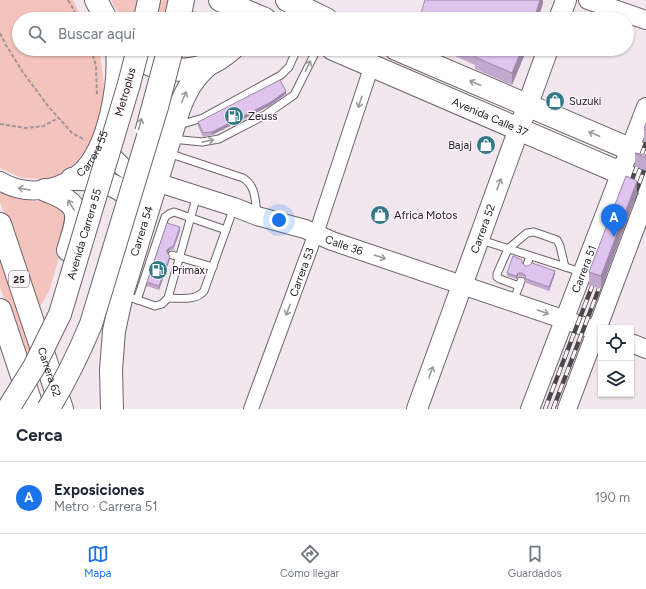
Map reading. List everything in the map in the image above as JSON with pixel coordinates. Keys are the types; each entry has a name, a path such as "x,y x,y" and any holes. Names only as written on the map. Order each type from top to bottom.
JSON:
{"main road":[{"path":"96,0 102,12"},
{"path":"146,12 149,0"},
{"path":"180,12 183,0"},
{"path":"220,0 254,12"},
{"path":"287,0 312,12"},
{"path":"562,12 566,0"},
{"path":"135,56 154,66 179,70 195,68 222,56"},
{"path":"0,310 32,404 68,376 91,324 157,107 170,56"},
{"name":"Carrera 54","path":"113,409 111,370 114,331 148,247 146,217 170,139 187,90 199,72 223,56"},
{"name":"Avenida Calle 37","path":"351,56 518,130 646,184"},
{"path":"412,56 638,153"},
{"name":"Carrera 52","path":"418,409 545,56"},
{"name":"Avenida Carrera 55","path":"32,404 34,367 60,314 130,84 142,58"},
{"path":"72,179 86,178 107,182 128,194 146,217"},
{"path":"38,334 54,300 76,224 76,214 68,199 45,190"},
{"name":"25","path":"0,224 38,334"},
{"name":"Carrera 62","path":"38,334 62,409"}],"street":[{"path":"588,0 623,12"},
{"path":"634,16 646,20"},
{"name":"Carrera 55","path":"0,181 14,188 24,190 45,190 59,186 72,179 82,171 91,160 96,140 112,104 115,88 115,56"},
{"name":"Carrera 53","path":"250,409 316,234 372,65"},
{"name":"Carrera 51","path":"530,409 621,173 638,153 646,107"},
{"name":"Calle 36","path":"96,140 123,167 134,175 146,180 157,182 258,216 305,229 339,243 462,285 518,290 565,320 598,332"},
{"path":"601,325 646,199"},
{"path":"567,409 598,334"},
{"path":"634,344 646,348"}],"lane":[{"path":"169,12 172,0"},
{"path":"138,134 159,56"},
{"path":"170,139 203,118 231,106 255,93 281,75 289,67 294,56"},
{"path":"170,139 202,142 219,139 239,125 294,95 313,56"},
{"path":"170,139 249,182 253,188 258,216"},
{"path":"107,193 120,149"},
{"path":"118,202 129,165"},
{"path":"129,297 155,306 162,304 168,298 197,195"},
{"path":"168,298 194,298 204,291 234,207"},
{"path":"148,247 165,217 174,212 226,230"},
{"path":"518,290 497,277 508,249 530,232 556,238 559,242 565,267"},
{"path":"478,240 583,273"},
{"path":"172,255 213,267"},
{"path":"527,265 530,256"},
{"path":"43,371 52,353"},
{"path":"49,387 59,369"}],"path":[{"path":"68,0 74,12"},
{"path":"0,33 12,54"},
{"path":"13,56 22,71 72,133 96,140"},
{"path":"93,56 96,66 96,102"},
{"path":"0,124 26,128 44,126 58,117"}],"shaded area":[{"path":"0,0 73,0 79,12 12,12 12,56 100,56 105,92 98,131 90,149 71,167 50,180 22,178 0,168"},
{"path":"111,0 169,0 197,12 118,12"},
{"path":"0,191 31,201 55,202 65,209 66,232 50,289 39,309 0,202"},
{"path":"0,255 34,344 25,360 0,287"}],"building":[{"path":"425,0 540,0 536,12 421,12"},
{"path":"476,56 519,56 512,73 475,57"},
{"name":"Zeuss","path":"280,80 286,91 271,102 212,132 203,133 198,122"},
{"path":"635,153 646,155 646,158"},
{"path":"626,176 637,181 601,276 589,272"},
{"name":"Primax","path":"167,223 180,227 173,247 170,247 167,250 167,253 170,256 159,286 147,282"},
{"path":"513,256 522,260 522,263 525,266 532,263 555,271 549,287 526,279 525,275 522,273 518,273 516,276 507,273"}],"railway":[{"path":"628,190 646,143"},
{"path":"633,200 646,165"},
{"path":"545,409 596,276"},
{"path":"553,409 603,278"}],"place":[{"name":"Suzuki","path":"555,101"},
{"name":"Zeuss","path":"234,116"},
{"name":"Bajaj","path":"486,145"},
{"name":"Africa Motos","path":"380,215"},
{"name":"Exposiciones","path":"614,237"},
{"name":"Primax","path":"158,270"}]}
